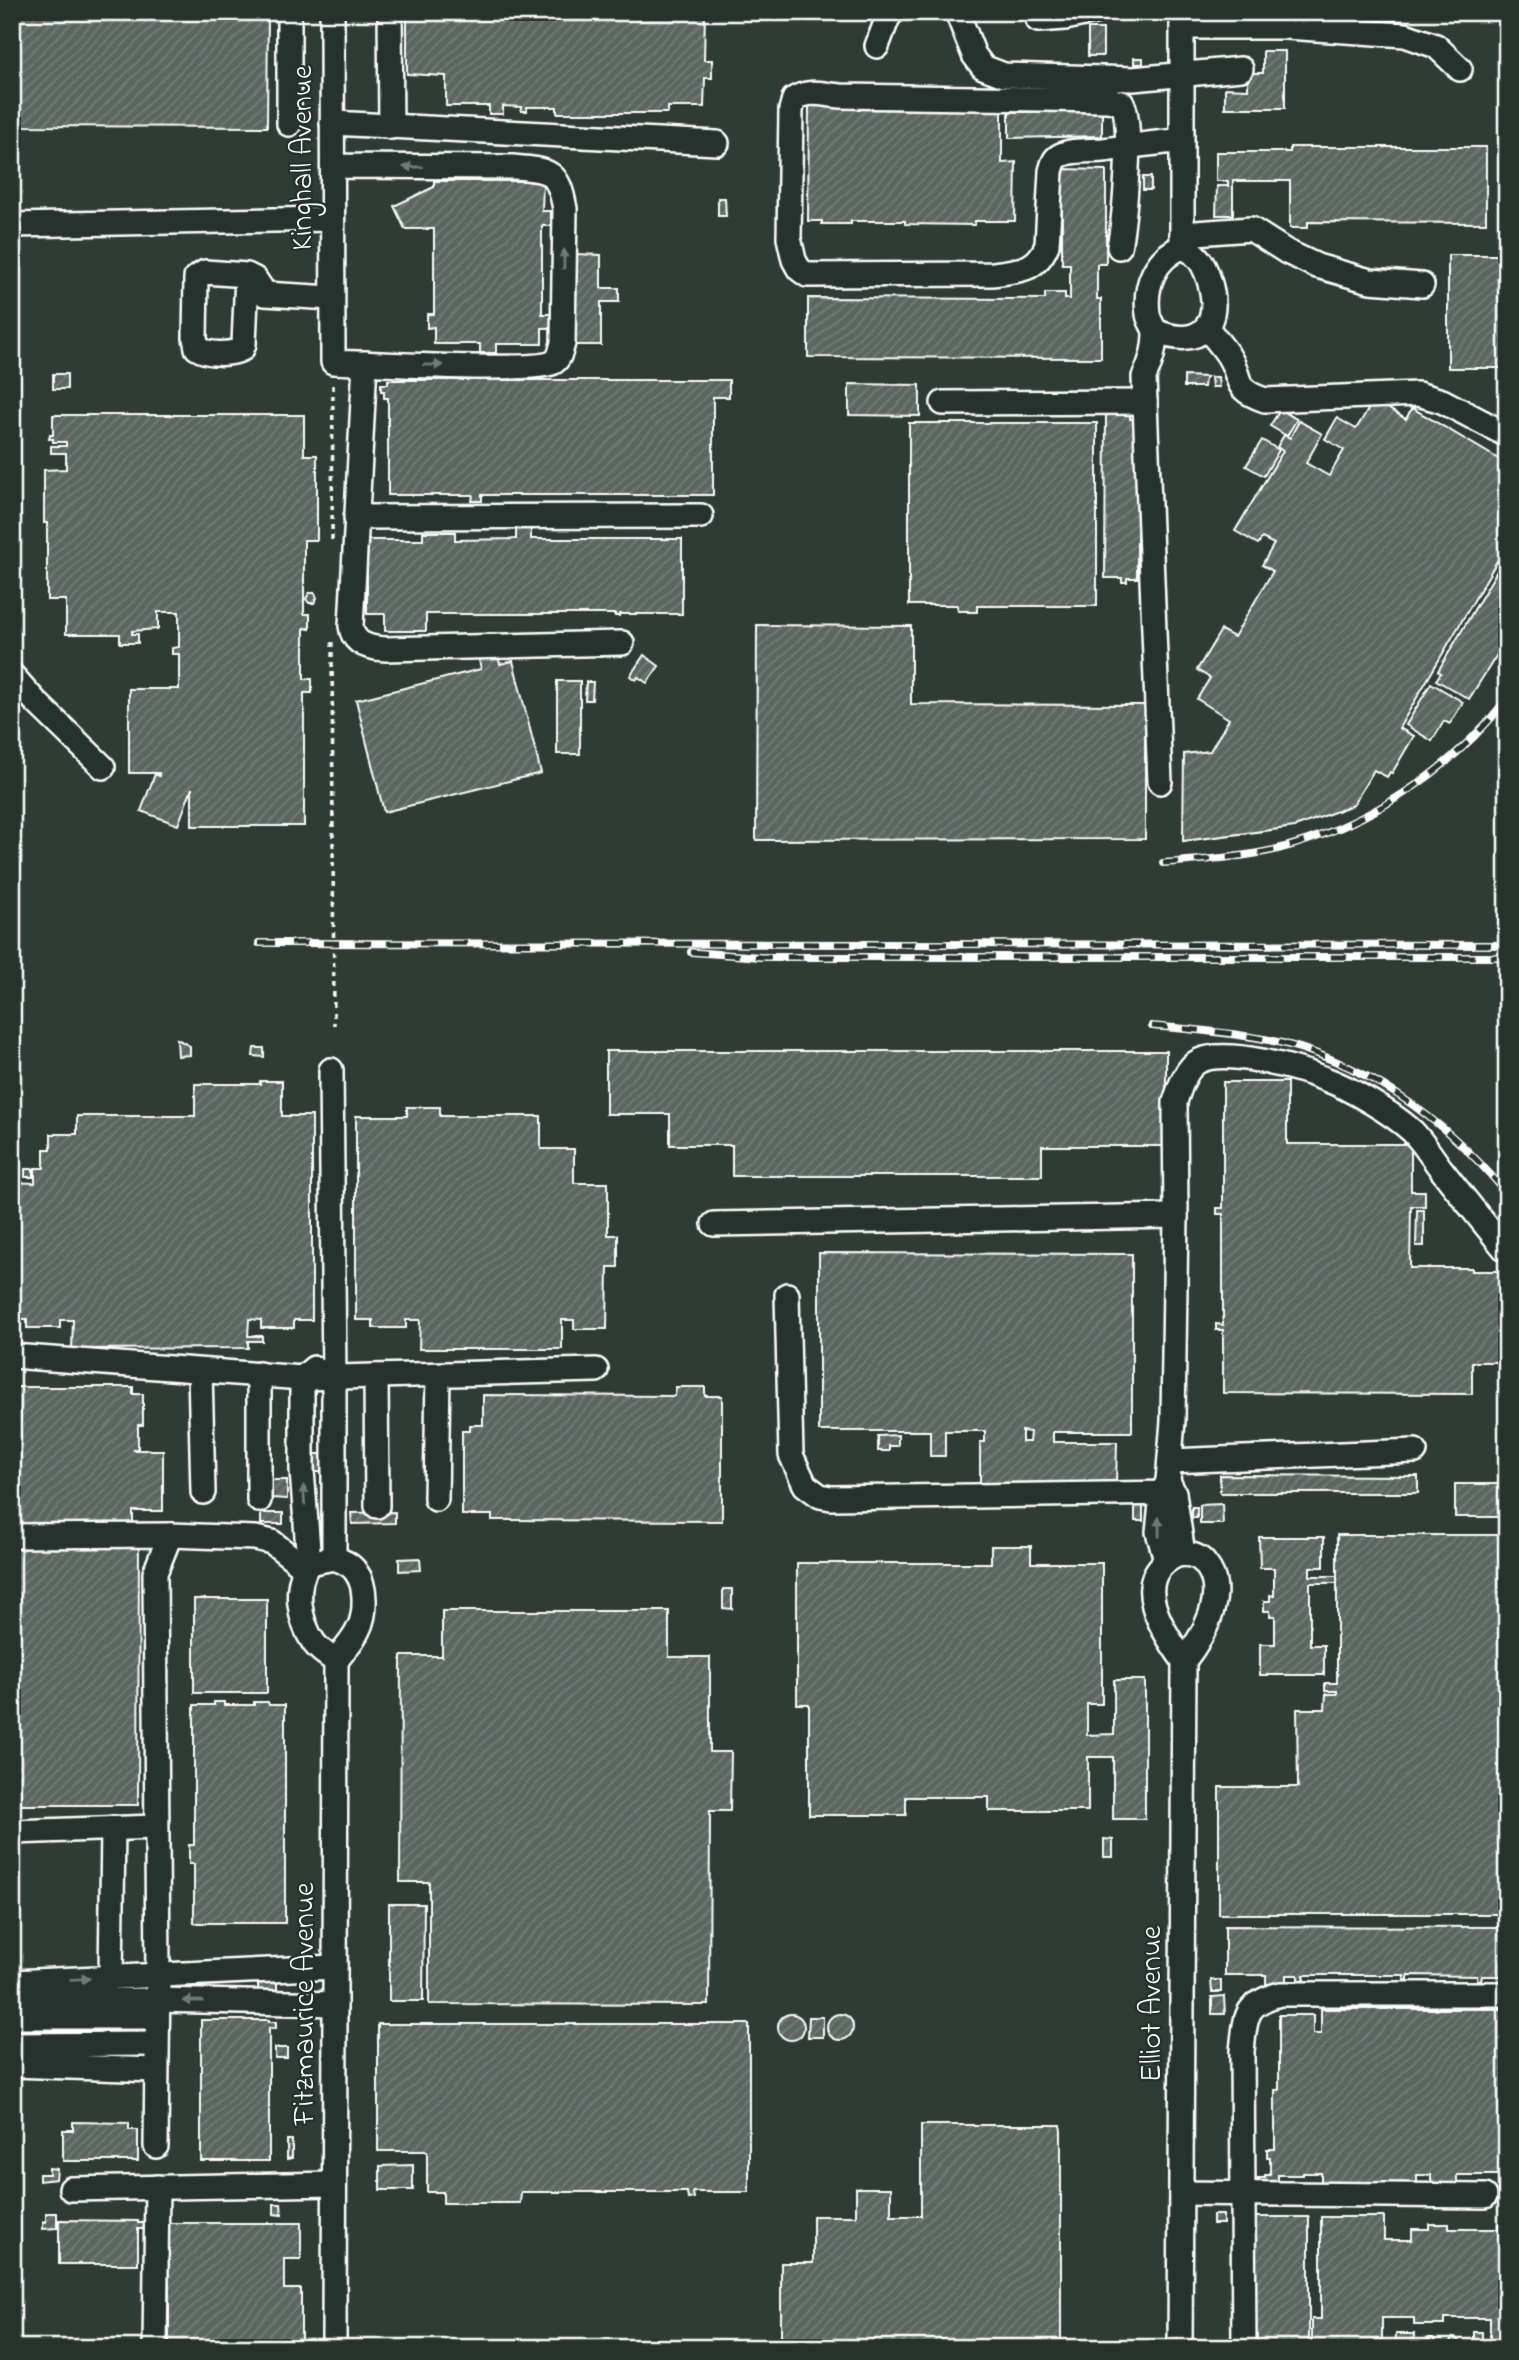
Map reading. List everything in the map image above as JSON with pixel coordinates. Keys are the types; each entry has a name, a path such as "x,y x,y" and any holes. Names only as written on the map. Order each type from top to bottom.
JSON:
{"street":[{"path":"289,12 289,124"},
{"name":"Kinghall Avenue","path":"332,12 333,362"},
{"path":"390,12 391,127"},
{"path":"877,46 893,12"},
{"path":"957,12 974,55 983,67 1004,75 1133,79 1241,69"},
{"path":"1038,20 1094,12"},
{"path":"1155,331 1170,337 1195,337 1207,328 1214,313 1214,296 1207,275 1198,257 1182,240 1182,20 1405,35 1436,46 1460,69"},
{"path":"1119,247 1125,217 1126,146 1122,103 1108,100 841,96 803,93 794,99 790,110 789,238 794,260 799,269 807,275 992,274 1023,270 1043,256 1047,245 1049,192 1054,161 1061,155 1126,146 1181,141"},
{"path":"332,123 717,143"},
{"path":"332,166 513,167 542,170 553,176 561,189 565,209 563,343 560,355 555,361 545,365 511,367 333,362"},
{"path":"12,225 332,219"},
{"path":"1160,782 1144,377 1151,361 1155,331 1148,317 1149,286 1154,271 1162,258 1182,240 1251,229 1287,253 1317,266 1370,281 1422,285"},
{"path":"247,275 255,279 265,294 332,301"},
{"path":"1207,328 1229,356 1237,378 1247,394 1265,400 1418,394 1442,401 1507,435"},
{"path":"365,363 351,626 352,636 357,642 385,649 622,643"},
{"path":"943,403 1145,402"},
{"path":"356,517 701,516"},
{"path":"12,675 103,767"},
{"path":"1174,1557 1158,1532 1169,1482 1176,1216 1175,1102 1181,1086 1199,1061 1218,1057 1241,1058 1280,1066 1325,1079 1363,1097 1412,1131 1504,1249"},
{"path":"331,1070 334,1558"},
{"path":"715,1224 1176,1216"},
{"path":"787,1295 791,1455 805,1485 820,1496 831,1498 1169,1482 1415,1451"},
{"path":"307,1566 334,1558 350,1565 358,1574 364,1601 363,1615 358,1630 336,1661 313,1642 299,1601 307,1566 302,1470 302,1378 334,1349"},
{"path":"12,1356 302,1378 596,1370"},
{"path":"200,1371 203,1492"},
{"path":"259,1374 259,1500"},
{"path":"436,1499 438,1375"},
{"path":"376,1376 377,1506"},
{"path":"12,1536 170,1535 262,1539 272,1542 307,1566"},
{"path":"156,2146 158,1976 155,1573 170,1535"},
{"path":"1194,1555 1205,1563 1212,1574 1215,1587 1213,1606 1207,1623 1195,1647 1184,1661 1165,1634 1152,1601 1155,1577 1174,1557 1194,1555"},
{"name":"Fitzmaurice Avenue","path":"334,2348 336,1661"},
{"name":"Elliot Avenue","path":"1181,2348 1184,1661"},
{"path":"12,1832 156,1827"},
{"path":"111,1978 113,1828"},
{"path":"12,1982 335,1967"},
{"path":"244,2002 246,1972"},
{"path":"1244,2348 1242,2051 1245,2021 1250,2009 1261,1999 1280,1994 1507,1994"},
{"path":"12,2001 156,2023"},
{"path":"12,2045 156,2023 244,2002 335,2004"},
{"path":"12,2017 156,2023"},
{"path":"12,2033 156,2023"},
{"path":"12,2065 156,2070"},
{"path":"71,2189 334,2184"},
{"path":"155,2348 157,2188"},
{"path":"1181,2193 1485,2196"}],"path":[{"path":"332,549 333,362"},
{"path":"332,637 334,1025"}],"building":[{"path":"12,12 268,12 267,127 12,126"},
{"path":"407,12 705,12 704,60 712,60 712,78 705,78 704,107 668,107 668,113 557,113 557,107 527,107 527,111 521,111 521,107 503,106 503,114 489,114 489,106 446,106 446,76 407,74"},
{"path":"1255,12 1255,15 1228,14"},
{"path":"1088,29 1103,29 1103,56 1088,56"},
{"path":"1263,51 1285,51 1285,108 1225,108 1225,88 1248,89 1248,73 1263,73"},
{"path":"1134,58 1143,58 1143,64 1134,64"},
{"path":"809,106 1002,106 1002,163 1016,162 1015,221 975,221 975,225 905,224 905,221 822,224 822,221 808,221"},
{"path":"1009,112 1102,112 1102,136 1009,138"},
{"path":"1499,144 1507,144 1507,368 1448,368 1448,255 1499,255"},
{"path":"1290,147 1486,147 1486,223 1308,222 1308,228 1290,228 1290,181 1233,181 1233,215 1216,215 1217,186 1228,186 1228,181 1216,181 1216,152 1290,152"},
{"path":"1062,169 1106,170 1106,264 1097,264 1097,299 1101,299 1101,358 808,357 808,298 1045,299 1045,293 1065,293 1065,299 1070,299 1070,264 1062,264"},
{"path":"1143,177 1151,177 1151,190 1143,190"},
{"path":"434,181 543,181 542,211 551,211 551,226 542,226 542,314 552,314 552,328 542,328 542,344 496,344 496,353 480,353 480,344 434,344 434,327 427,328 427,314 434,314 434,229 405,229 394,206 434,187"},
{"path":"718,198 725,198 726,216 718,216"},
{"path":"575,254 601,255 601,288 619,288 619,302 601,302 601,345 573,345"},
{"path":"53,374 67,374 67,389 53,389"},
{"path":"1184,376 1207,377 1204,387 1184,387"},
{"path":"1211,377 1218,377 1219,387 1212,387"},
{"path":"388,380 729,380 729,397 713,397 713,495 482,495 482,501 472,501 473,495 388,495 388,398 384,398 381,384 388,384"},
{"path":"849,384 920,385 920,416 849,415"},
{"path":"1374,400 1406,419 1412,408 1507,464 1507,544 1399,728 1414,736 1392,773 1387,777 1374,770 1353,805 1295,827 1183,841 1184,754 1210,751 1229,719 1197,699 1210,678 1197,670 1221,630 1234,637 1273,571 1262,565 1274,544 1262,538 1258,544 1235,531 1283,451 1277,447 1284,435 1290,438 1299,421 1322,434 1306,463 1329,476 1344,450 1325,439 1337,418 1356,429"},
{"path":"1280,410 1297,419 1287,436 1270,426"},
{"path":"1106,412 1130,412 1130,419 1141,419 1137,432 1137,578 1127,578 1127,582 1122,582 1122,578 1105,578"},
{"path":"53,415 304,415 304,455 317,455 317,540 304,540 304,614 310,614 310,629 304,628 304,679 312,679 312,693 304,693 304,826 192,826 192,788 178,825 141,811 155,774 159,776 159,773 129,773 129,689 179,689 179,654 172,654 172,648 179,647 179,612 158,612 158,629 132,631 132,634 138,634 138,643 120,643 120,634 66,634 66,600 47,600 44,470 66,469 66,453 51,453 51,446 66,446 66,442 53,442 53,439 49,439 50,435 53,435"},
{"path":"909,423 1097,423 1097,606 977,606 977,612 968,612 958,611 957,605 909,605"},
{"path":"1262,440 1279,450 1264,476 1246,466"},
{"path":"516,526 531,526 531,539 682,539 682,614 426,614 426,631 385,631 385,614 367,614 367,540 423,540 423,532 455,532 455,540 516,539"},
{"path":"1507,554 1507,639 1469,699 1436,680 1441,673 1438,671"},
{"path":"309,593 315,593 317,598 314,603 309,603 306,599"},
{"path":"757,625 911,626 911,704 1145,705 1145,839 756,840"},
{"path":"498,655 500,664 513,661 541,773 384,812 356,700 481,669 479,660"},
{"path":"644,655 659,666 647,683 638,677 636,680 630,676"},
{"path":"557,681 580,681 580,754 557,754"},
{"path":"586,682 593,682 592,700 585,700"},
{"path":"1431,683 1463,702 1450,724 1444,721 1432,741 1406,725"},
{"path":"177,1039 190,1046 190,1055 178,1056"},
{"path":"254,1048 264,1048 264,1057 253,1056"},
{"path":"606,1051 1166,1051 1166,1146 1042,1146 1042,1176 732,1176 732,1145 670,1145 670,1114 606,1114"},
{"path":"260,1081 282,1081 282,1116 312,1116 312,1320 294,1320 294,1328 261,1328 261,1320 249,1319 248,1336 262,1336 262,1341 248,1341 248,1348 72,1349 73,1320 60,1320 60,1328 27,1328 27,1319 12,1319 12,1182 35,1183 35,1168 44,1168 44,1149 51,1149 51,1134 77,1134 77,1116 195,1116 195,1084 260,1084"},
{"path":"1223,1082 1287,1082 1287,1144 1411,1144 1411,1191 1425,1191 1425,1206 1411,1206 1410,1268 1502,1271 1502,1362 1472,1362 1472,1394 1223,1393 1223,1330 1216,1330 1216,1324 1223,1325 1223,1214 1217,1214 1217,1208 1223,1208"},
{"path":"407,1107 440,1107 440,1116 541,1116 541,1149 574,1149 574,1183 608,1183 608,1235 618,1235 618,1267 608,1267 607,1329 574,1329 574,1320 562,1320 562,1349 419,1349 420,1320 406,1320 406,1328 373,1328 373,1320 356,1320 356,1116 407,1116"},
{"path":"25,1169 33,1169 33,1177 25,1177"},
{"path":"1417,1210 1424,1210 1424,1246 1416,1246"},
{"path":"819,1253 1132,1254 1132,1432 1053,1432 1053,1442 1117,1442 1116,1485 980,1485 980,1442 985,1442 985,1431 945,1431 945,1456 930,1456 930,1431 819,1431","holes":["1022,1431 1030,1432 1029,1442 1022,1442"]},
{"path":"12,1387 133,1387 133,1394 143,1394 143,1425 138,1425 138,1448 133,1450 163,1450 163,1511 133,1511 133,1523 12,1523"},
{"path":"676,1387 705,1387 705,1396 722,1396 722,1521 492,1520 492,1515 462,1515 462,1431 470,1431 470,1425 483,1425 483,1395 675,1396"},
{"path":"898,1435 898,1446 889,1446 889,1451 878,1451 878,1436"},
{"path":"308,1454 327,1454 327,1472 308,1472"},
{"path":"1220,1475 1418,1476 1418,1493 1220,1493"},
{"path":"271,1480 287,1480 287,1499 271,1498"},
{"path":"1455,1484 1507,1484 1507,1517 1455,1517"},
{"path":"1135,1504 1143,1504 1143,1521 1135,1521"},
{"path":"1222,1504 1223,1524 1200,1524 1200,1505"},
{"path":"1192,1507 1197,1507 1197,1518 1192,1518"},
{"path":"395,1512 395,1523 352,1524 351,1513"},
{"path":"261,1513 283,1513 283,1524 261,1524"},
{"path":"1337,1535 1507,1535 1507,1914 1219,1914 1219,1787 1298,1787 1297,1709 1325,1709 1326,1694 1337,1694 1337,1691 1325,1691 1325,1683 1337,1683"},
{"path":"1259,1537 1324,1537 1324,1567 1310,1567 1310,1576 1337,1576 1337,1583 1310,1583 1310,1645 1324,1645 1324,1675 1260,1675 1260,1644 1275,1644 1275,1616 1270,1616 1270,1611 1264,1611 1264,1601 1270,1601 1270,1595 1274,1596 1274,1568 1260,1568"},
{"path":"12,1543 139,1543 138,1805 12,1805"},
{"path":"991,1546 1031,1546 1031,1563 1102,1563 1102,1704 1087,1704 1087,1735 1114,1734 1114,1680 1145,1680 1145,1819 1113,1819 1113,1757 1088,1757 1088,1811 989,1811 989,1797 906,1797 906,1815 809,1815 809,1704 797,1704 797,1563 991,1563"},
{"path":"420,1558 421,1570 399,1571 399,1559"},
{"path":"723,1589 732,1589 732,1609 723,1608"},
{"path":"194,1599 267,1599 267,1693 194,1693"},
{"path":"442,1611 669,1611 669,1657 710,1657 710,1752 731,1752 730,1811 710,1811 709,2005 429,2004 429,1882 400,1882 401,1656 442,1656"},
{"path":"214,1702 224,1702 224,1705 268,1702 269,1705 285,1705 285,1923 194,1923 194,1864 189,1864 189,1845 194,1845 194,1705 214,1705"},
{"path":"1104,1839 1113,1840 1113,1857 1104,1857"},
{"path":"389,1904 424,1904 423,2001 389,2001"},
{"path":"1225,1926 1507,1927 1507,1976 1482,1976 1481,1980 1477,1980 1477,1976 1408,1975 1408,1980 1404,1980 1404,1975 1304,1975 1304,1980 1298,1980 1298,1975 1286,1975 1286,1984 1266,1984 1266,1975 1225,1975"},
{"path":"258,1979 277,1979 277,1993 258,1993"},
{"path":"1211,1980 1221,1980 1221,1992 1212,1992"},
{"path":"1224,1996 1225,2014 1212,2014 1212,1997"},
{"path":"1321,2009 1504,2009 1504,2034 1507,2034 1507,2175 1457,2175 1457,2189 1431,2189 1431,2175 1417,2175 1417,2189 1321,2189 1321,2173 1303,2173 1278,2175 1278,2187 1258,2188 1258,2178 1270,2175 1267,2149 1275,2149 1275,2090 1279,2090 1279,2015 1313,2015 1313,2034 1321,2034"},
{"path":"791,2014 800,2018 804,2027 800,2036 791,2040 782,2036 778,2027 782,2018"},
{"path":"840,2014 849,2018 853,2027 849,2036 840,2040 831,2036 827,2027 831,2018"},
{"path":"809,2017 823,2017 823,2037 808,2037"},
{"path":"201,2020 276,2022 276,2029 269,2028 269,2161 201,2161"},
{"path":"378,2024 749,2024 749,2192 693,2192 694,2198 688,2199 687,2192 521,2192 520,2203 443,2203 443,2192 427,2192 427,2151 378,2151"},
{"path":"275,2048 287,2048 287,2058 275,2058"},
{"path":"1141,2050 1152,2050 1152,2061 1145,2061"},
{"path":"73,2122 129,2123 129,2130 138,2130 138,2161 63,2161 63,2130 73,2130"},
{"path":"921,2125 1061,2125 1061,2348 781,2348 781,2263 813,2263 813,2216 856,2216 856,2188 891,2188 891,2216 921,2216"},
{"path":"287,2140 292,2140 292,2158 287,2159"},
{"path":"413,2165 413,2190 380,2190 380,2166"},
{"path":"49,2168 57,2169 56,2179 39,2181 39,2174 49,2174"},
{"path":"274,2204 281,2204 282,2215 274,2214"},
{"path":"46,2213 57,2213 57,2228 43,2229"},
{"path":"1213,2215 1223,2215 1223,2224 1213,2224"},
{"path":"1255,2217 1309,2217 1309,2348 1255,2348"},
{"path":"1321,2217 1384,2217 1384,2240 1412,2240 1412,2229 1429,2229 1429,2224 1449,2224 1449,2229 1498,2229 1498,2224 1507,2224 1505,2342 1490,2343 1490,2318 1445,2318 1445,2325 1414,2325 1414,2318 1382,2318 1382,2348 1312,2348 1312,2319 1321,2319"},
{"path":"59,2220 145,2223 145,2229 138,2229 138,2264 59,2264"},
{"path":"169,2223 301,2223 301,2259 284,2259 284,2289 301,2289 301,2348 169,2348"},
{"path":"1474,2332 1482,2332 1482,2348 1474,2348"},
{"path":"1396,2334 1414,2334 1413,2348 1395,2348"},
{"path":"1433,2338 1436,2343 1433,2347 1426,2342"},
{"path":"1453,2338 1460,2343 1456,2348 1451,2346"}],"railway":[{"path":"1163,863 1274,850 1308,840 1373,812 1403,794 1459,751 1507,699"},
{"path":"259,943 1507,945"},
{"path":"691,952 761,957 1507,957"},
{"path":"1152,1026 1264,1039 1300,1048 1334,1061 1367,1077 1429,1117 1457,1141 1507,1194"}]}
